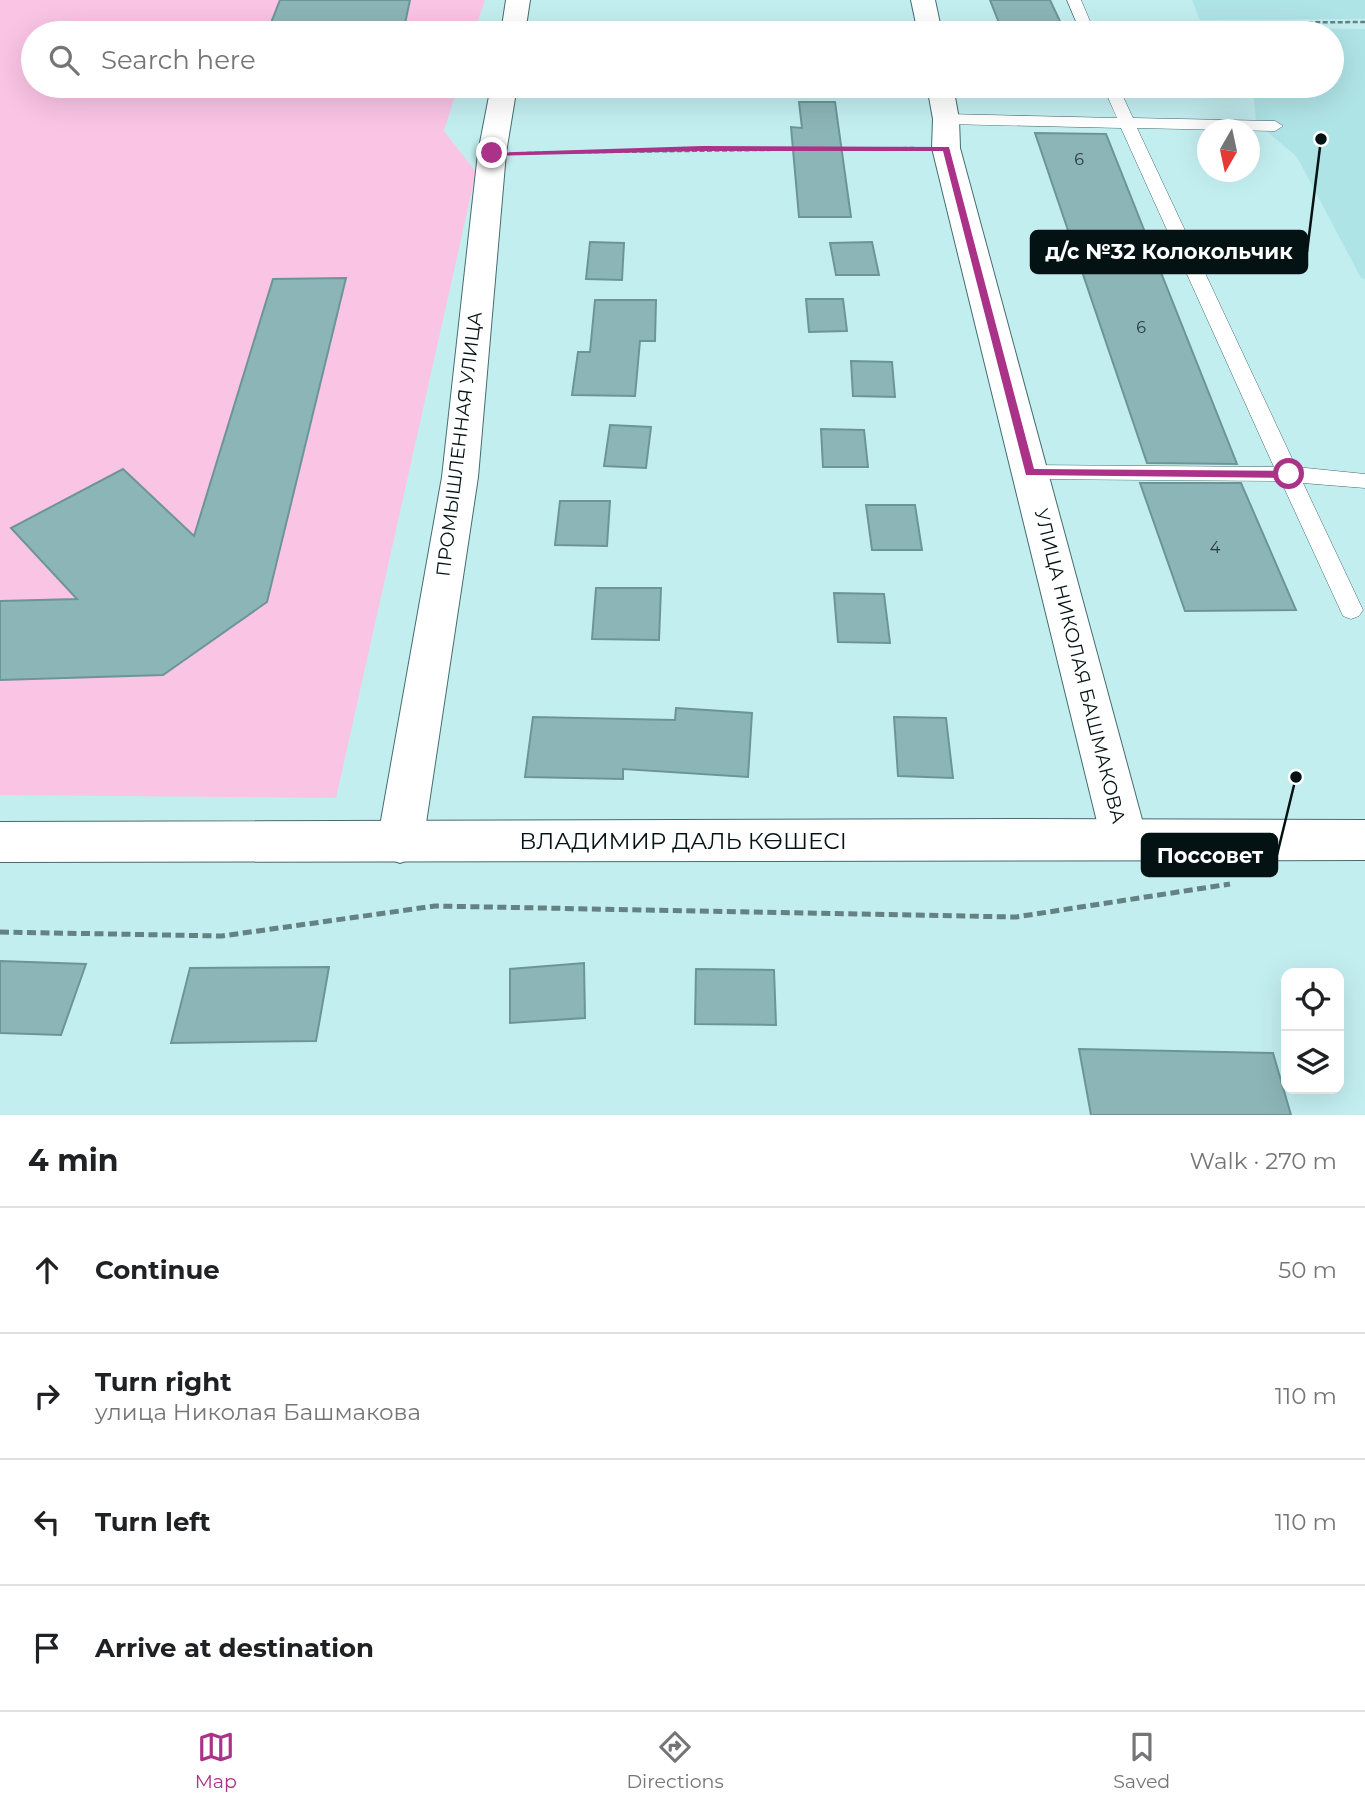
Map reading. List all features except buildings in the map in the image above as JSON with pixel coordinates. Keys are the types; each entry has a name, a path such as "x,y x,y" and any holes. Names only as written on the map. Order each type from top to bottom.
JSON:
{"street":[{"path":"515,21 518,0"},
{"path":"923,0 927,21"},
{"name":"ПРОМЫШЛЕННАЯ УЛИЦА","path":"400,843 460,477 492,153 502,98"},
{"name":"УЛИЦА НИКОЛАЯ БАШМАКОВА","path":"944,118 1030,472 1124,838"},
{"name":"ВЛАДИМИР ДАЛЬ КӨШЕСІ","path":"0,842 400,843 1124,838 1365,840"}],"lane":[{"path":"1074,0 1083,21"},
{"path":"1116,98 1351,610"},
{"path":"944,118 1275,126"},
{"path":"1030,472 1289,474 1365,481"}],"path":[{"path":"1344,22 1365,22"},
{"path":"492,153 702,148 944,118"},
{"path":"0,932 222,936 435,906 1016,917 1237,883"}],"shaded area":[{"path":"0,0 485,0 478,21 21,21 21,98 454,98 444,131 476,172 336,798 0,795"},
{"path":"1192,0 1365,0 1365,19 1200,20"},
{"path":"1344,29 1365,29 1365,279 1361,278 1297,157 1260,125 1260,119 1256,119 1254,98 1344,98"}],"place":[{"name":"д/с №32 Колокольчик","path":"1321,139"},
{"name":"Поссовет","path":"1296,777"}],"route":[{"path":"492,153 702,148 946,148 1030,472 1289,474"}]}
